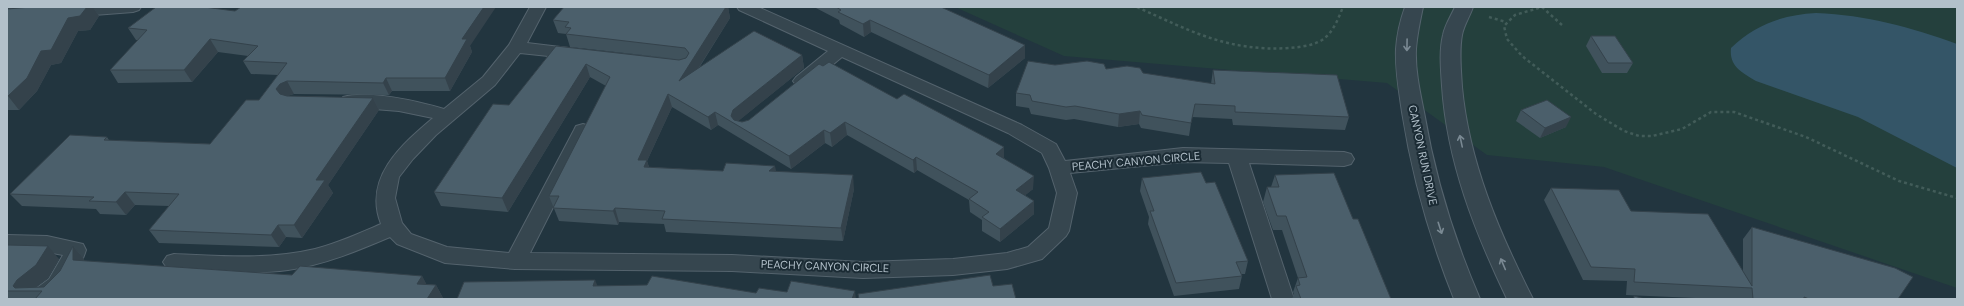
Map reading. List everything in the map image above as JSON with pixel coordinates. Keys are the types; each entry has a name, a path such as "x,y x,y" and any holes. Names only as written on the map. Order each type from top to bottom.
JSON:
{"street":[{"path":"54,13 133,7"},
{"name":"PEACHY CANYON CIRCLE","path":"538,7 516,47 489,81 406,154 390,176 385,198 388,215 393,227 404,239 445,255 515,261 732,263 862,270 953,267 1007,262 1035,253 1059,232 1067,193 1059,168 1049,149 1015,129 744,7"},
{"name":"CANYON RUN DRIVE","path":"1414,7 1407,40 1407,70 1419,146 1429,194 1441,232 1467,299"},
{"path":"1464,7 1452,37 1451,87 1461,142 1479,207 1520,299"},
{"path":"516,47 595,56"},
{"path":"792,89 840,50"},
{"path":"331,101 399,103 419,107 448,116"},
{"path":"515,261 583,130"},
{"name":"PEACHY CANYON CIRCLE","path":"1059,168 1183,155 1344,159"},
{"path":"1237,157 1283,299"},
{"path":"174,262 265,264 305,259 353,245 393,227"},
{"path":"7,243 47,244 76,250 68,270 47,295 38,299"}],"path":[{"path":"1137,7 1229,44 1274,48 1292,48 1317,43 1331,31 1343,7"},
{"path":"1562,25 1542,7 1514,16 1506,22 1504,26 1507,39 1522,56 1596,114 1624,131 1639,136 1652,136 1682,129 1711,112 1721,110 1734,112 1806,137 1899,181 1957,198"},
{"path":"1489,17 1506,22"}],"green space":[{"path":"955,7 1957,7 1957,288 1604,167 1487,155 1387,83 1064,56"}],"water":[{"path":"1816,13 1871,19 1905,27 1957,44 1957,168 1858,117 1756,81 1737,68 1734,64 1731,48 1750,33 1770,22 1792,16"}],"building":[{"path":"31,7 87,7 80,16 68,18 51,50 41,51 27,78 7,96 7,9"},
{"path":"156,7 204,7 235,11 241,7 484,7 462,39 467,39 445,78 386,78 383,83 287,81 280,84 276,89 280,94 287,96 373,98 316,180 325,180 294,225 278,225 271,235 149,230 179,194 125,192 116,202 89,201 94,197 10,194 70,135 107,137 104,140 210,144 246,100 259,100 287,63 243,61 258,46 210,39 184,70 110,70 147,30 128,28"},
{"path":"564,7 726,7 679,81 754,31 802,55 733,110 731,116 734,120 742,122 749,120 819,64 823,66 829,62 897,99 904,94 1004,147 996,154 1034,176 1016,190 1034,201 1000,229 982,217 989,212 969,199 978,192 916,157 913,160 845,122 830,133 824,130 789,156 715,112 708,117 668,94 638,160 647,160 644,167 723,171 726,163 775,166 769,171 853,175 841,228 662,219 665,211 615,208 613,211 553,208 559,196 549,196 610,77 586,64 502,198 434,192 493,104 509,105 556,46 679,60 686,58 689,53 685,48 566,34 571,28 565,27 569,22 553,20"},
{"path":"836,7 941,7 1025,45 989,75 870,20 863,24 838,12 841,10"},
{"path":"1591,36 1615,36 1633,63 1608,63"},
{"path":"1028,61 1055,65 1087,61 1104,64 1106,69 1127,66 1140,68 1143,73 1215,84 1213,70 1337,75 1349,117 1235,112 1235,106 1195,104 1191,123 1142,115 1140,111 1119,114 1075,106 1066,107 1032,101 1030,95 1016,93"},
{"path":"1547,100 1571,117 1545,128 1521,110"},
{"path":"1201,172 1206,183 1215,182 1248,261 1236,262 1242,276 1176,283 1150,211 1154,211 1142,178"},
{"path":"1334,173 1353,219 1358,219 1391,299 1301,299 1296,286 1300,285 1298,278 1307,277 1286,216 1277,216 1267,187 1279,187 1275,175"},
{"path":"1551,188 1619,190 1631,211 1708,214 1752,286 1752,227 1895,268 1913,277 1898,299 1809,299 1804,297 1804,299 1753,299 1752,288 1634,282 1635,269 1591,267"},
{"path":"7,245 48,246 36,265 17,280 13,286 15,288 44,287 60,271 73,246 73,260 292,275 300,266 422,276 417,284 436,285 427,299 35,299 42,291 7,291"},
{"path":"990,275 993,286 1012,284 1016,299 859,299 858,294"},
{"path":"652,276 756,293 759,288 787,292 791,281 855,291 852,299 457,299 464,282 595,280 593,286 647,285"},
{"path":"1634,296 1645,299 1634,299"}]}
